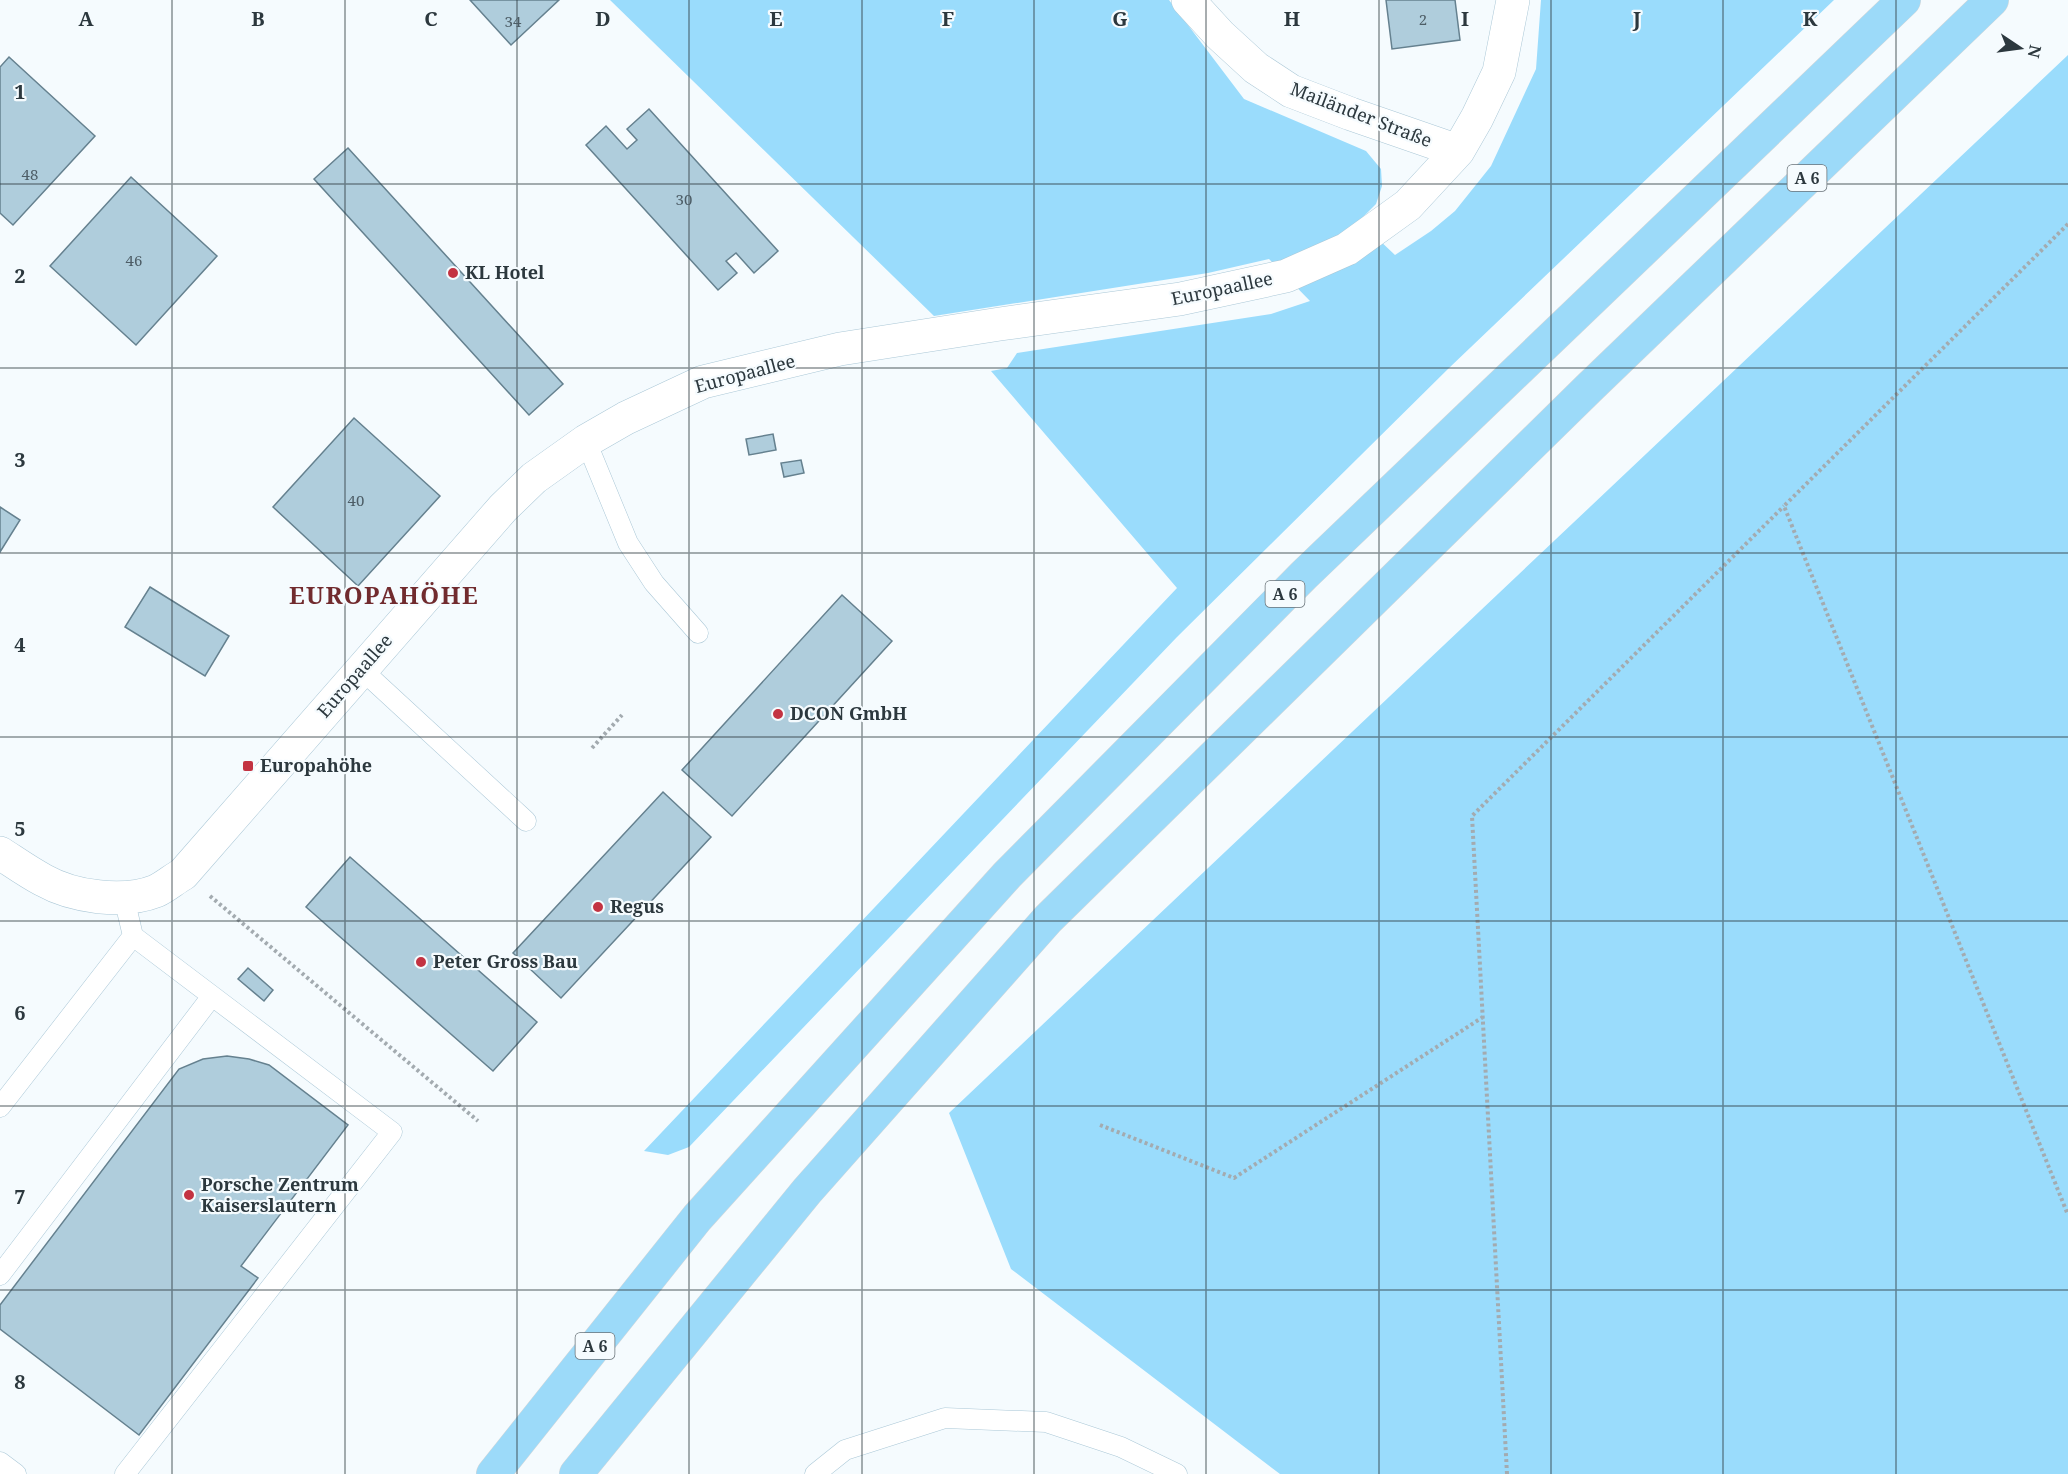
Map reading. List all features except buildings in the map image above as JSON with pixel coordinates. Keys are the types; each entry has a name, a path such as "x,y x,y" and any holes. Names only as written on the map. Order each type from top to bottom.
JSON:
{"highway":[{"name":"A 6","path":"493,1474 697,1218 1007,875 1304,575 1904,0"},
{"name":"A 6","path":"576,1474 807,1191 1048,919 1581,397 1992,0"}],"street":[{"name":"Mailänder Straße","path":"1188,0 1220,35 1256,68 1292,91 1458,151"},
{"name":"Europaallee","path":"0,853 45,881 81,894 105,898 124,898 156,891 183,874 503,508 534,478 586,441 626,418 703,382 840,349 1180,299 1286,276 1347,249 1408,206 1458,151 1499,72 1513,0"}],"lane":[{"path":"586,441 628,543 654,583 698,633"},
{"path":"361,669 526,821"},
{"path":"124,898 133,936 392,1132 125,1474"},
{"path":"0,1107 133,936"},
{"path":"0,1275 212,996"},
{"path":"814,1474 845,1450 945,1418 1046,1422 1121,1447 1177,1474"},
{"path":"0,1462 16,1474"}],"path":[{"path":"1507,1474 1472,816 2068,224"},
{"path":"1784,506 2068,1215"},
{"path":"592,748 622,715"},
{"path":"209,896 477,1121"},
{"path":"1100,1125 1234,1178 1483,1017"}],"shaded area":[{"path":"610,0 1169,0 1244,99 1366,151 1381,169 1382,186 1376,204 1359,221 1395,255 1431,231 1455,211 1491,166 1536,69 1541,0 1834,0 1449,368 1177,637 689,1147 668,1155 644,1151 1177,588 991,371 1007,368 1017,353 1271,314 1310,301 1269,259 1208,273 934,316"},
{"path":"2068,55 2068,1474 1280,1474 1011,1269 949,1113"}],"place":[{"name":"KL Hotel","path":"453,273"},
{"name":"DCON GmbH","path":"778,714"},
{"name":"Europahöhe","path":"248,766"},
{"name":"Regus","path":"598,907"},
{"name":"Peter Gross Bau","path":"421,962"},
{"name":"Porsche Zentrum Kaiserslautern","path":"189,1195"}],"district":[{"name":"EUROPAHÖHE","path":"384,596"}]}
